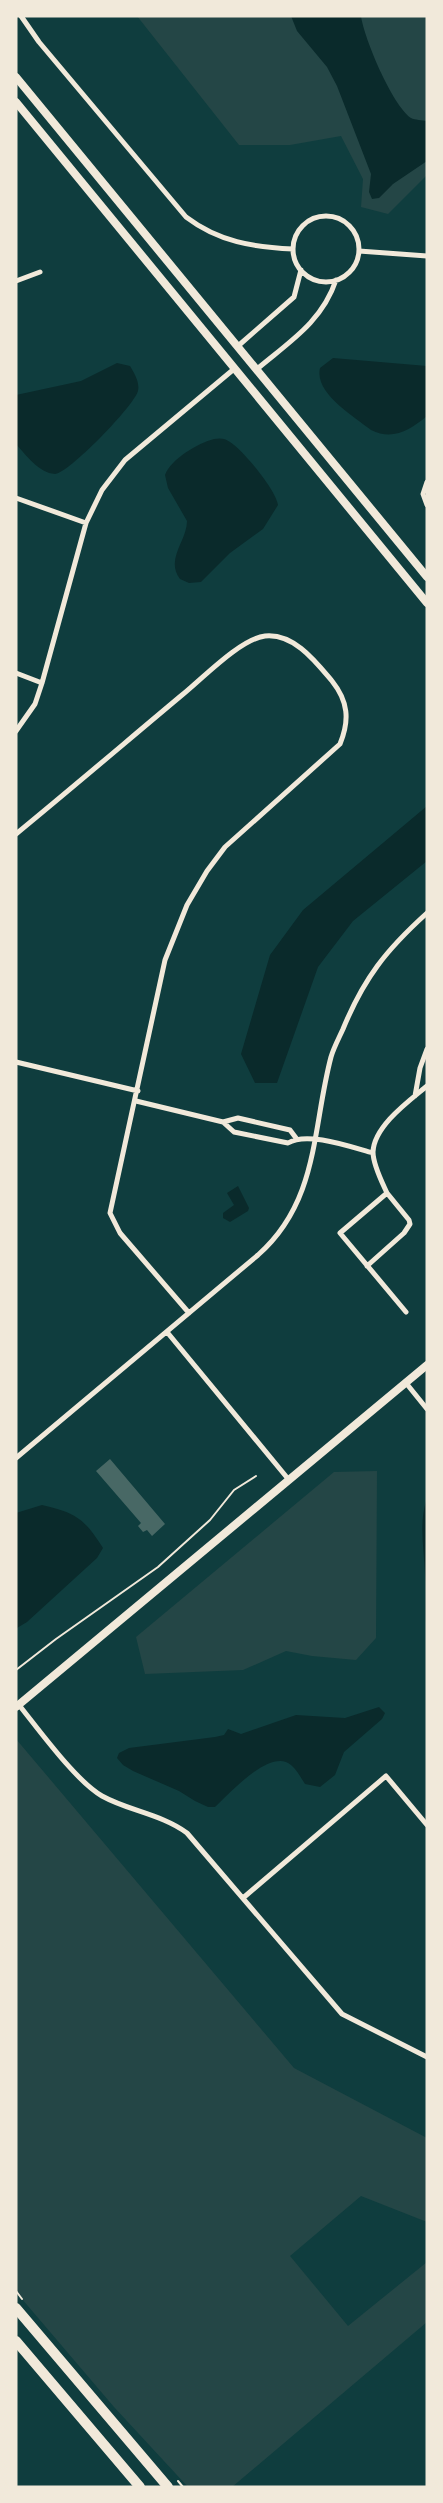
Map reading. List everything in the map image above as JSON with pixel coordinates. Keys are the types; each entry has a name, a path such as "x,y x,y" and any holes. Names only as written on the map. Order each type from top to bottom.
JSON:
{"main road":[{"path":"16,2308 168,2487"},
{"path":"16,2341 140,2487"}],"street":[{"path":"21,16 38,42 173,205 186,217 200,228 234,242 256,247 293,249"},
{"path":"16,77 427,577"},
{"path":"16,102 427,603"},
{"path":"327,216 346,223 356,236 359,251 358,259 350,272 336,280 317,281 301,270 295,260 293,249 300,229 316,217 327,216"},
{"path":"359,251 427,256"},
{"path":"238,346 294,297 301,270"},
{"path":"16,281 40,272"},
{"path":"257,369 306,330 329,301 336,280"},
{"path":"16,732 34,704 42,682 86,523 102,490 125,460 234,369"},
{"path":"427,482 423,494 427,505"},
{"path":"16,498 86,523"},
{"path":"16,834 240,648 253,640 266,636 290,642 299,647 318,664 340,691 346,703 345,731 340,744 226,847 197,887 178,923 165,960 136,1101 113,1197 111,1216 120,1233 189,1313"},
{"path":"16,673 42,682"},
{"path":"16,1458 268,1246 286,1225 302,1193 316,1139 331,1055 351,1009 369,975 393,945 427,913"},
{"path":"415,1096 420,1068 427,1050"},
{"path":"16,1062 138,1091"},
{"path":"367,1266 404,1232 410,1224 409,1220 387,1193 373,1153 391,1117 427,1086"},
{"path":"136,1101 223,1122 238,1118 290,1130 296,1138"},
{"path":"223,1122 234,1132 288,1143 296,1138 316,1139 373,1153"},
{"path":"387,1193 340,1234 406,1312"},
{"path":"167,1332 289,1480"},
{"path":"427,1365 17,1706 92,1789 112,1801 168,1821 187,1832 342,2014 427,2057"},
{"path":"406,1383 427,1408"},
{"path":"243,1898 386,1776 427,1825"}],"path":[{"path":"16,1670 64,1633 158,1567 210,1520 234,1490 256,1476"}],"shaded area":[{"path":"137,16 427,16 427,175 388,214 361,207 363,179 341,136 290,145 239,145"},
{"path":"291,16 361,16 373,55 396,100 411,118 427,121 427,161 393,184 379,198 372,199 369,192 371,174 337,86 327,67 297,31"},
{"path":"333,358 427,366 427,416 414,426 394,434 379,433 371,430 337,403 323,386 320,368"},
{"path":"117,363 130,366 136,378 138,391 134,399 86,452 62,471 55,474 49,473 38,467 16,444 16,395 81,381"},
{"path":"214,439 226,440 243,453 265,481 276,498 278,505 263,529 230,553 201,582 189,583 180,579 176,572 175,564 187,521 168,488 165,475 173,463 186,452"},
{"path":"427,806 427,861 353,921 318,967 277,1083 255,1083 241,1054 270,955 303,910"},
{"path":"238,1186 249,1208 248,1211 230,1222 223,1218 223,1213 234,1205 227,1193"},
{"path":"377,1471 376,1638 356,1660 312,1656 286,1651 243,1670 145,1674 136,1637 334,1472"},
{"path":"427,1501 427,1632 422,1528"},
{"path":"42,1505 78,1518 90,1530 103,1548 97,1558 27,1622 17,1628 16,1513"},
{"path":"379,1707 385,1713 382,1719 344,1752 335,1775 320,1787 305,1784 291,1765 283,1761 273,1762 251,1774 215,1807 208,1807 179,1791 133,1771 123,1765 117,1758 119,1753 129,1748 215,1737 224,1735 228,1729 241,1734 296,1715 345,1718"},
{"path":"16,1739 294,2068 427,2138 427,2222 361,2196 290,2256 348,2326 427,2262 427,2322 232,2487 188,2487 114,2407 16,2292"}],"building":[{"path":"110,1459 165,1524 152,1536 147,1530 143,1532 138,1526 141,1523 96,1471"}]}
